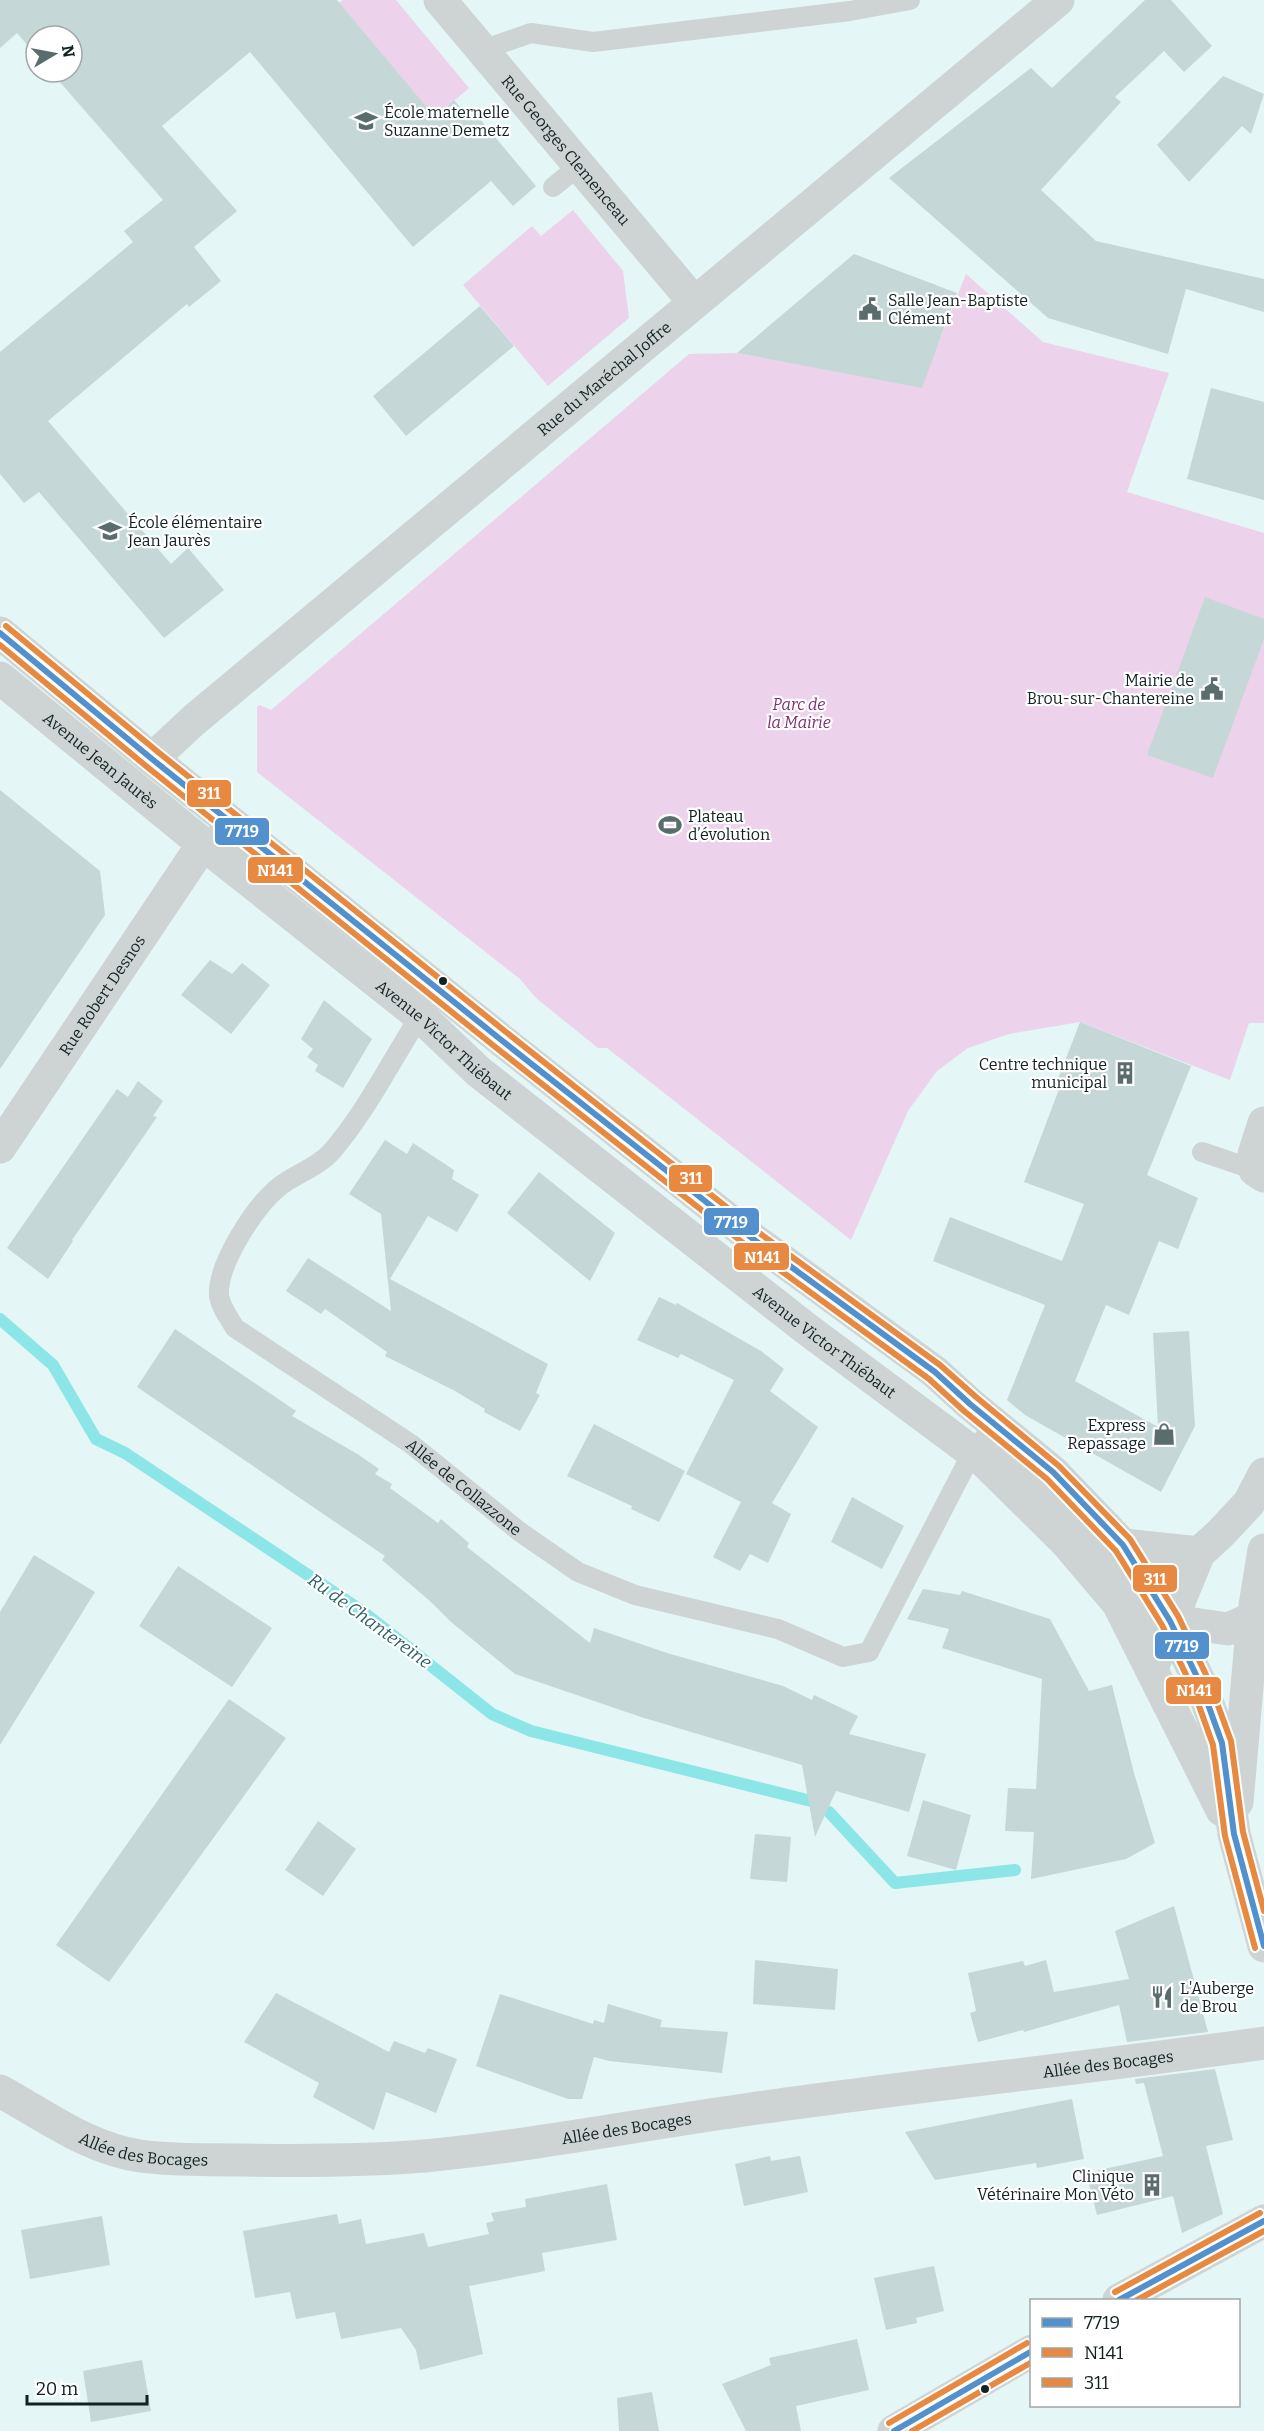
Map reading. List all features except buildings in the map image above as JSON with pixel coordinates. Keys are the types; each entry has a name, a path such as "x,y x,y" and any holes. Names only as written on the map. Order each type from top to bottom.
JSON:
{"street":[{"name":"Rue Georges Clemenceau","path":"440,0 693,302"},
{"name":"Rue du Maréchal Joffre","path":"152,759 194,720 1058,0"},
{"name":"Avenue Jean Jaurès","path":"0,633 152,759"},
{"name":"Avenue Jean Jaurès","path":"0,678 203,844"},
{"name":"Avenue Victor Thiébaut","path":"152,759 753,1239 935,1372 1053,1472 1123,1545 1170,1621 1201,1685 1222,1743 1234,1834 1264,1946"},
{"path":"203,844 232,842 258,864 280,863"},
{"name":"Avenue Victor Thiébaut","path":"203,844 420,1016 480,1072 619,1183 808,1330 978,1456 1066,1542 1118,1603 1234,1834"},
{"name":"Rue Robert Desnos","path":"0,1147 203,844"},
{"path":"420,1016 444,1015 477,1041 500,1039"},
{"path":"1259,1173 1254,1154 1264,1124"},
{"path":"978,1456 1009,1457 1066,1510 1114,1566 1146,1617 1228,1629 1253,1618"},
{"path":"1152,1668 1198,1553 1220,1534 1249,1503 1264,1474"},
{"path":"1123,1545 1198,1553"},
{"path":"1234,1834 1253,1618 1264,1550"},
{"name":"Allée des Bocages","path":"0,2091 88,2140 108,2149 139,2156 316,2162 424,2156 491,2148 764,2107 1264,2043"},
{"path":"1123,2299 1264,2221"},
{"path":"894,2431 1030,2352"}],"lane":[{"path":"482,50 531,33 593,42 850,11 910,0"},
{"path":"553,187 579,166"},
{"name":"Allée de Collazzone","path":"420,1016 355,1122 330,1153 279,1187 259,1209 239,1239 226,1263 219,1296 223,1309 235,1328 411,1444 520,1533 578,1572 635,1595 778,1629 843,1657 869,1652 947,1500 978,1456"},
{"path":"1202,1152 1259,1173"},
{"path":"978,1456 996,1425"}],"green space":[{"path":"343,0 396,0 469,88 435,117 339,3"},
{"path":"573,210 623,271 629,318 548,386 463,285 532,226 541,236"},
{"name":"Parc de la Mairie","path":"966,274 1043,342 1169,373 1127,492 1264,533 1264,1023 1249,1023 1230,1080 1080,1022 1009,1034 968,1048 937,1071 908,1111 851,1240 607,1048 598,1048 536,998 520,979 257,772 257,707 260,705 271,710 689,354 737,353 921,387"}],"waterway":[{"name":"Ru de Chantereine","path":"0,1319 53,1365 96,1439 125,1453 362,1611 492,1714 531,1731 811,1801"},
{"name":"Ru de Chantereine","path":"829,1812 895,1883 1015,1870"}],"transit line":[{"name":"311","path":"6,626 158,752 506,1032 758,1232 940,1365 1059,1466 1130,1539 1178,1616 1209,1681 1231,1741 1243,1832 1264,1911"},
{"name":"7719","path":"0,633 152,759 500,1039 753,1239 935,1372 1053,1472 1123,1545 1170,1621 1201,1685 1222,1743 1234,1834 1264,1946"},
{"name":"N141","path":"0,645 146,766 494,1046 747,1246 929,1379 1047,1479 1116,1551 1162,1625 1193,1689 1213,1745 1225,1836 1255,1948"},
{"name":"311","path":"1115,2292 1260,2213"},
{"name":"7719","path":"1121,2299 1264,2221"},
{"name":"N141","path":"1139,2299 1264,2231"},
{"name":"311","path":"889,2423 1027,2343"},
{"name":"7719","path":"894,2431 1030,2352"},
{"name":"N141","path":"912,2431 1030,2363"}],"place":[{"name":"École maternelle Suzanne Demetz","path":"366,121"},
{"name":"Salle Jean-Baptiste Clément","path":"870,309"},
{"name":"École élémentaire Jean Jaurès","path":"110,531"},
{"name":"Mairie de Brou-sur-Chantereine","path":"1212,689"},
{"name":"Plateau d’évolution","path":"670,825"},
{"name":"Centre technique municipal","path":"1125,1073"},
{"name":"Express Repassage","path":"1164,1434"},
{"name":"L'Auberge de Brou","path":"1162,1997"},
{"name":"Clinique Vétérinaire Mon Véto","path":"1152,2185"}]}
